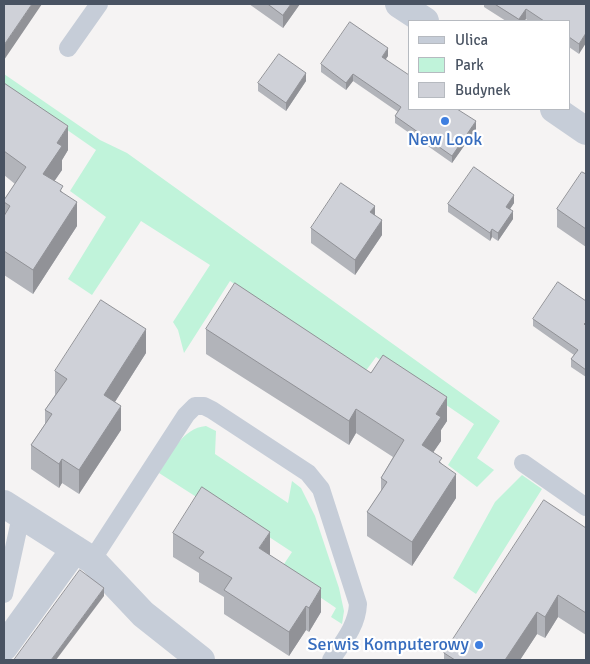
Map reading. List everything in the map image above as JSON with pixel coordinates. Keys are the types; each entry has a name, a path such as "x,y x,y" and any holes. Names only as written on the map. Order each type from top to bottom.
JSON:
{"street":[{"path":"400,4 424,20"},
{"path":"555,110 586,131"},
{"path":"13,510 84,555 143,614 201,660"},
{"path":"4,648 84,555"}],"lane":[{"path":"68,48 99,4"},
{"path":"84,555 186,415 195,406 204,406 308,473 321,489 358,604 358,615 353,627 331,660"},
{"path":"523,462 586,506"},
{"path":"4,594 13,510"}],"green space":[{"path":"4,74 100,140 127,153 500,421 477,458 494,470 477,487 448,465 474,424 376,357 365,372 230,281 184,353 178,330 173,322 210,265 141,221 92,295 68,279 106,217 70,191 96,150 4,86"},
{"path":"206,426 216,431 215,454 288,503 292,481 301,488 315,516 339,588 344,611 342,624 331,617 336,608 280,570 292,552 202,493 198,498 159,473 183,437 198,428"},
{"path":"522,475 542,489 476,594 453,578 495,502"}],"building":[{"path":"4,4 32,4 4,45"},
{"path":"268,4 291,4 283,15"},
{"path":"495,4 586,4 586,33 579,44 570,38 570,20 542,20 526,9 519,19"},
{"path":"350,22 388,48 382,57 408,74 408,110 459,110 476,121 452,156 395,116 401,107 353,74 346,83 321,64"},
{"path":"279,54 306,73 286,103 258,83"},
{"path":"4,83 68,126 57,143 62,146 43,174 63,186 60,191 77,202 33,270 4,251 4,216 10,206 4,200 26,167 4,151"},
{"path":"474,167 514,195 506,207 513,211 498,233 492,229 490,233 448,204"},
{"path":"582,172 586,174 586,229 557,209"},
{"path":"341,183 375,206 370,212 382,220 355,260 311,228"},
{"path":"558,282 586,301 586,322 584,324 586,326 586,370 571,359 578,350 533,319"},
{"path":"235,283 371,373 383,355 447,397 436,414 441,417 422,445 442,458 439,462 456,474 412,542 367,512 387,482 381,478 404,440 356,409 349,421 206,329"},
{"path":"101,300 146,329 104,395 121,406 79,470 62,459 59,464 31,445 52,414 45,410 67,379 55,371"},
{"path":"202,487 270,532 259,548 321,588 309,608 306,606 289,632 224,590 232,578 199,558 204,552 173,533"},
{"path":"544,500 586,528 586,613 558,595 545,617 537,612 505,660 455,660 444,653"},
{"path":"80,570 104,588 51,660 14,660"}],"place":[{"name":"New Look","path":"445,121"},
{"name":"Serwis Komputerowy","path":"479,645"}]}
